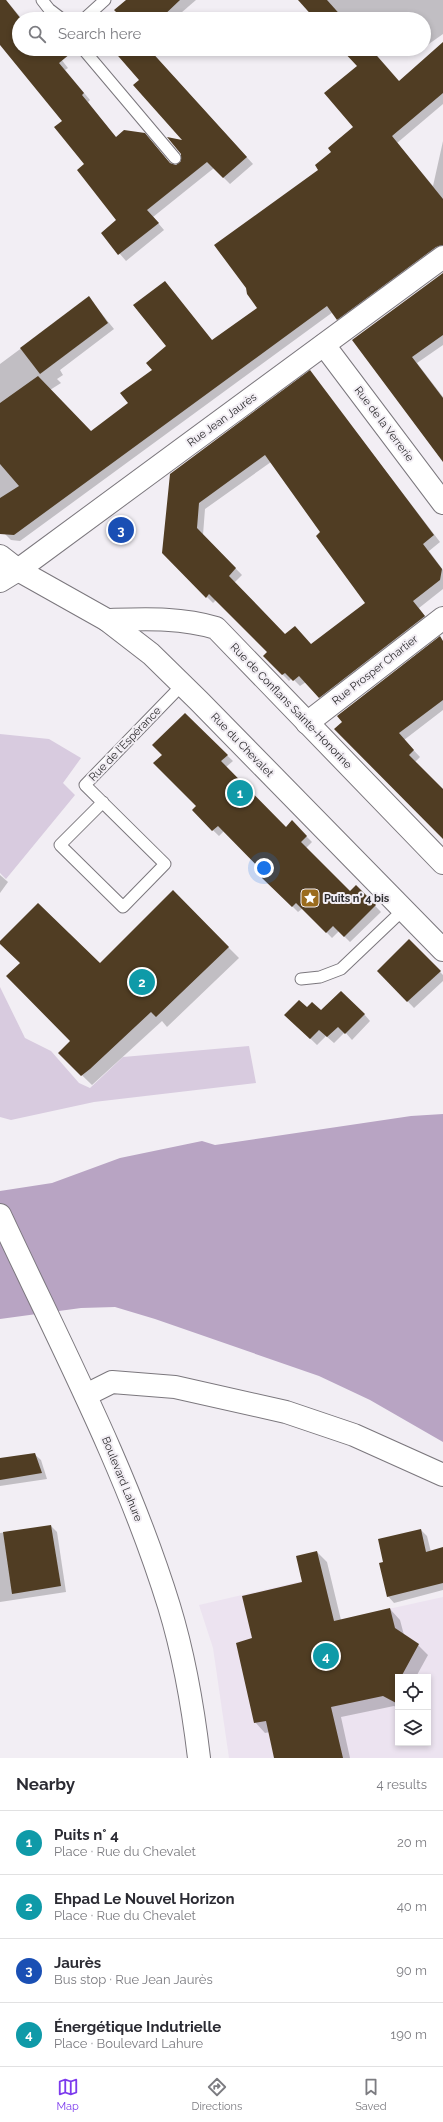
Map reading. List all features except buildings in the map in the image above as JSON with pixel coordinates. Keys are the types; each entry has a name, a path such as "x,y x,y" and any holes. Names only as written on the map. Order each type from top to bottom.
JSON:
{"street":[{"name":"Rue Jean Jaurès","path":"9,575 443,257"},
{"name":"Rue de la Verrerie","path":"324,345 443,503"},
{"name":"Rue du Chevalet","path":"0,556 9,575 107,620 151,654 443,950"},
{"name":"Rue Prosper Chartier","path":"307,723 443,618"},
{"name":"Rue de Conflans Sainte-Honorine","path":"107,620 172,620 198,622 216,628 443,863"},
{"name":"Boulevard Lahure","path":"0,1215 118,1465 169,1606 189,1692 198,1758"},
{"path":"86,1395 112,1382 182,1389 286,1412 354,1435 443,1475"}],"lane":[{"path":"42,0 52,12"},
{"path":"92,12 105,0"},
{"path":"89,56 175,158"},
{"name":"Rue de l'Espérance","path":"102,802 60,845 123,907 165,864 85,785 182,684"},
{"path":"301,979 320,977 341,969 403,910"}],"shaded area":[{"path":"0,734 49,739 81,758 63,783 75,795 6,879 0,873"},
{"path":"0,987 25,1038 51,1051 79,1083 90,1088 123,1057 249,1046 256,1083 94,1102 11,1120 0,1117"},
{"path":"443,1114 443,1442 370,1400 319,1376 155,1319 115,1307 81,1308 0,1319 0,1191 52,1183 120,1158 202,1141 215,1145 411,1116"},
{"path":"323,1576 334,1621 443,1597 443,1758 229,1758 213,1648 199,1605"}],"place":[{"name":"Jaurès","path":"121,530"},
{"name":"Puits n° 4","path":"240,793"},
{"name":"Puits n° 4 bis","path":"310,898"},
{"name":"Ehpad Le Nouvel Horizon","path":"142,982"},
{"name":"Énergétique Indutrielle","path":"326,1656"}]}
